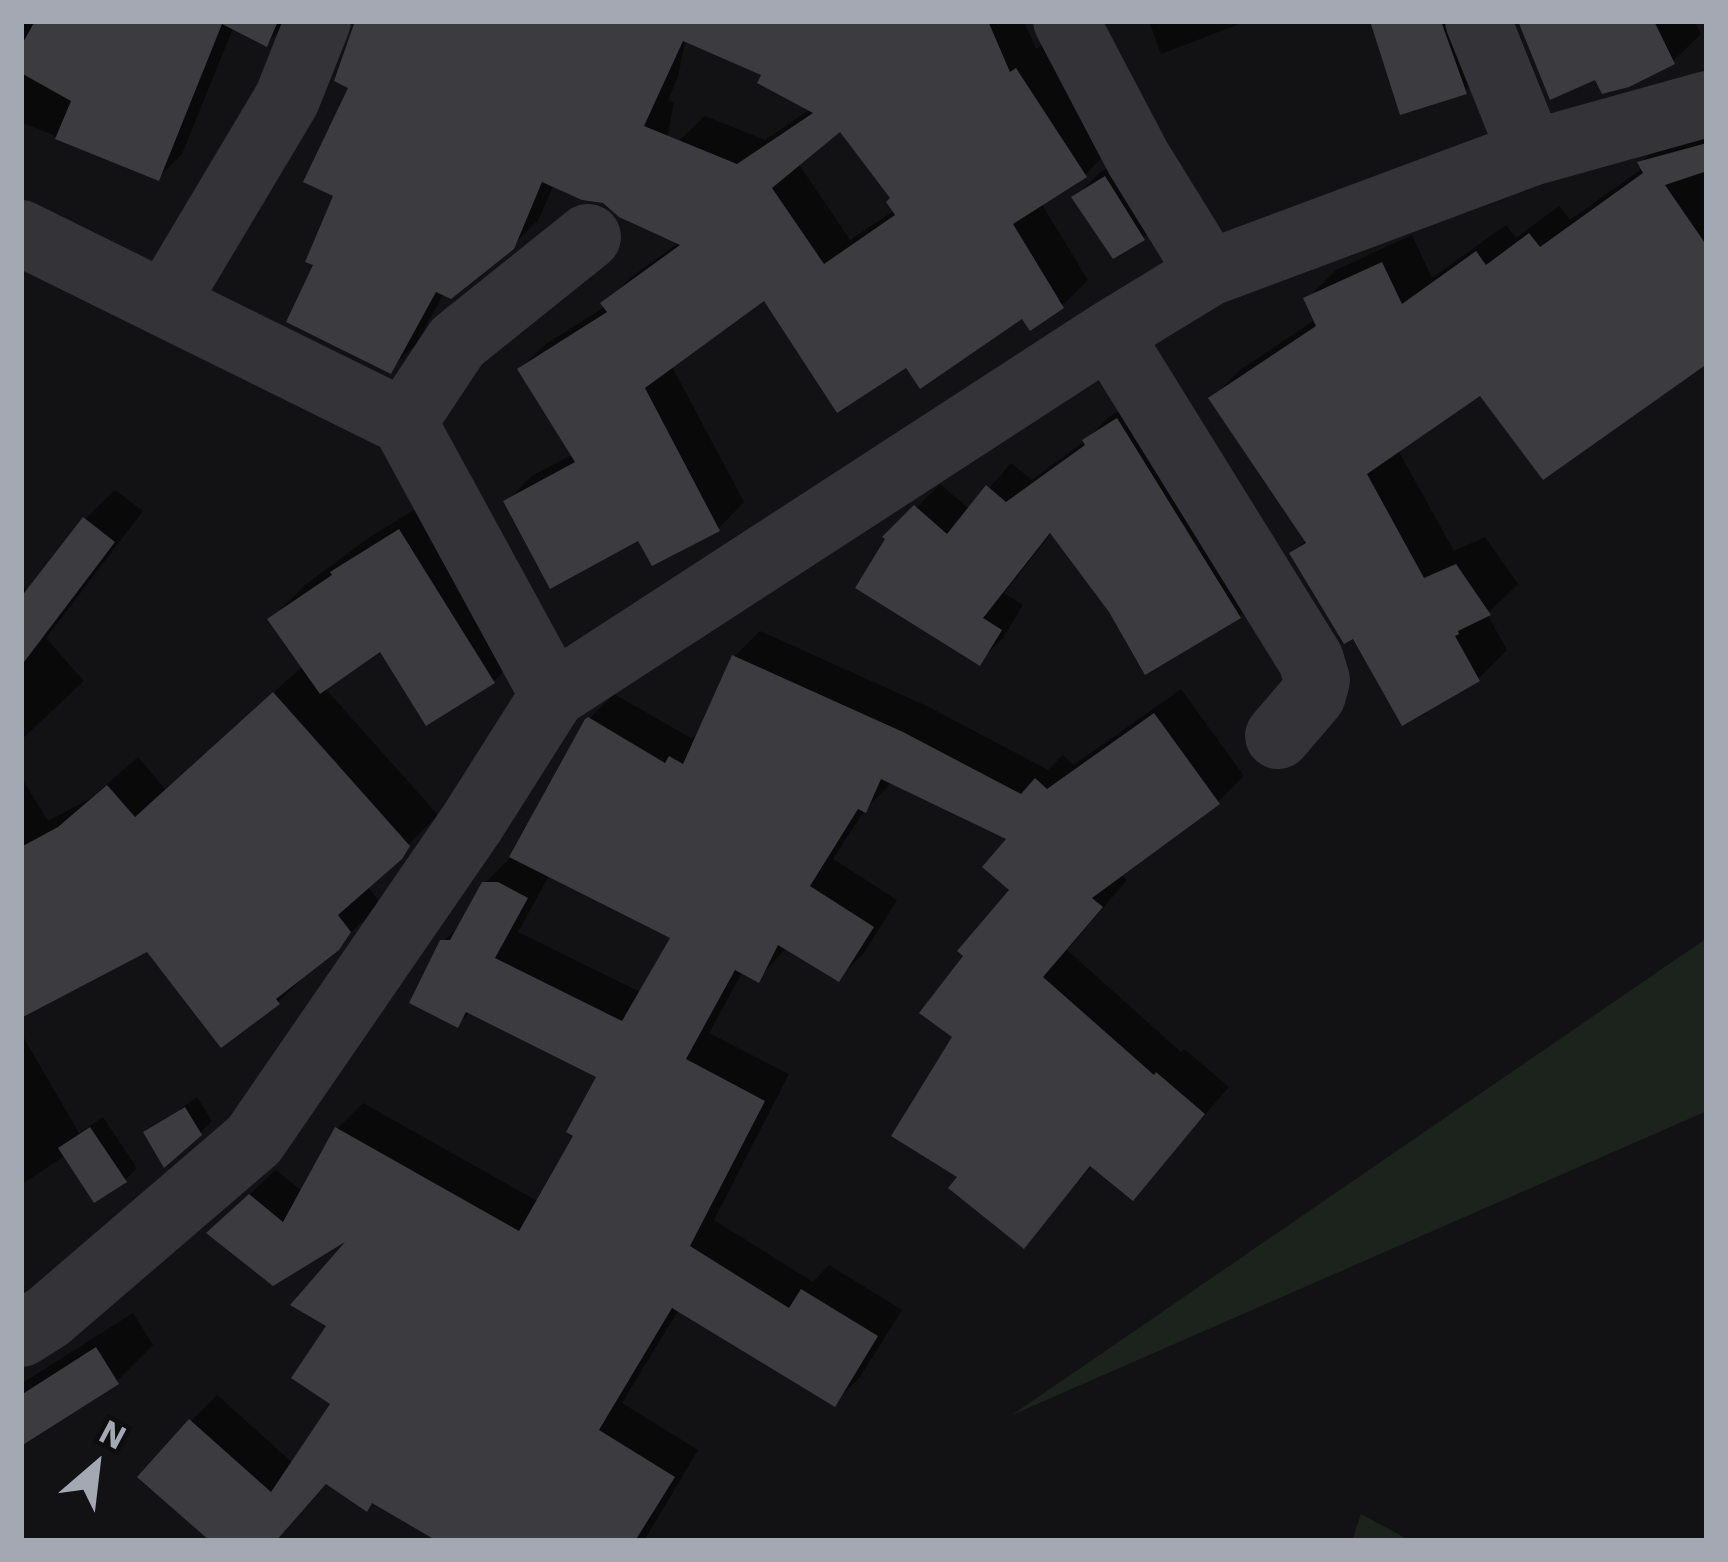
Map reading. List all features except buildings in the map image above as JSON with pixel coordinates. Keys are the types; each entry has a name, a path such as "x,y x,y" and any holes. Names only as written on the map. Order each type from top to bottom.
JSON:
{"street":[{"path":"166,302 287,99 318,21"},
{"path":"1066,21 1138,158 1209,273"},
{"path":"1478,21 1531,153"},
{"path":"21,1334 48,1317 254,1140 460,842 553,695 1209,273 1531,153 1707,104"},
{"path":"21,233 404,422 553,695"},
{"path":"404,422 457,342 587,237"},
{"path":"1109,334 1311,660 1317,680 1313,695 1278,736"}],"shaded area":[{"path":"1707,938 1707,1111 1012,1415"},
{"path":"1361,1514 1411,1541 1352,1541"}]}
